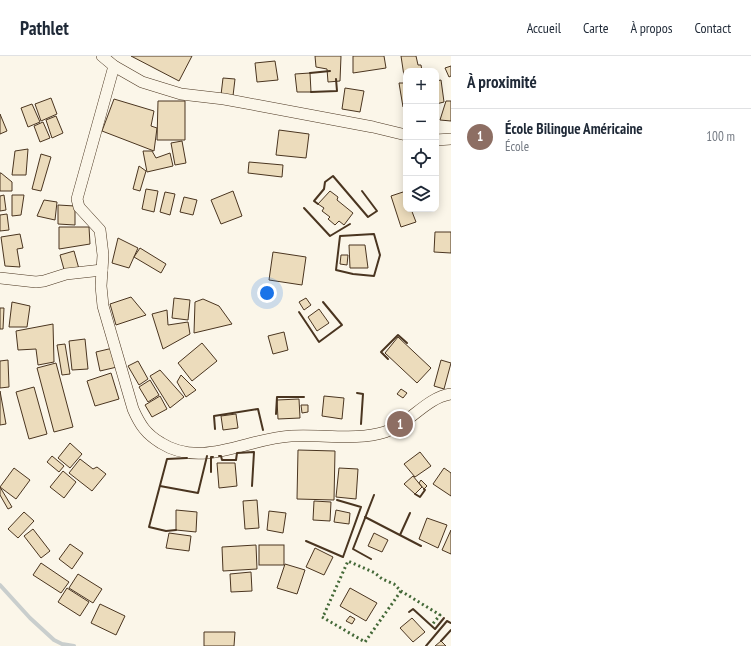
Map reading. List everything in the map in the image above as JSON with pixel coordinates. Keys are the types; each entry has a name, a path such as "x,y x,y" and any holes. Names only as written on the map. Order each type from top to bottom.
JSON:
{"street":[{"path":"102,56 114,66 142,82 181,94 224,99 373,126 403,134"},
{"path":"114,66 77,199 79,207 100,230 103,255 101,286 103,306 133,409 140,424 152,437 166,446 191,454 216,452 274,438 291,436 372,436 397,427 434,400 451,394"},
{"path":"439,140 451,139"},
{"path":"0,278 36,282 71,273 102,270"}],"building":[{"path":"131,56 192,56 179,81"},
{"path":"315,56 341,56 340,81 328,82 327,69 316,67"},
{"path":"353,56 384,56 386,68 353,73"},
{"path":"401,56 416,56 418,65 421,65 422,68 403,68 403,69"},
{"path":"275,61 278,80 257,82 255,63"},
{"path":"451,66 451,76 449,77 445,68"},
{"path":"310,73 311,92 297,92 295,74"},
{"path":"223,78 235,79 233,96 221,95"},
{"path":"439,80 441,80 444,102 439,103"},
{"path":"399,83 403,83 403,107"},
{"path":"345,88 364,91 360,112 342,109"},
{"path":"51,98 57,114 41,121 35,104"},
{"path":"114,99 154,111 151,126 157,128 154,151 102,131"},
{"path":"158,101 185,101 185,140 157,140"},
{"path":"446,101 451,101 451,121 440,120"},
{"path":"32,104 40,122 28,127 21,108"},
{"path":"0,114 7,131 0,134"},
{"path":"56,116 63,133 52,138 46,120"},
{"path":"43,122 50,138 40,142 34,126"},
{"path":"279,130 309,134 306,158 276,155"},
{"path":"182,141 186,163 175,165 171,143"},
{"path":"28,149 26,175 12,175 15,151"},
{"path":"143,151 152,151 156,158 170,153 173,166 147,172"},
{"path":"41,154 51,157 41,191 32,189"},
{"path":"249,162 283,165 282,177 248,173"},
{"path":"139,166 146,171 140,191 133,189"},
{"path":"0,173 12,182 12,191 0,191"},
{"path":"146,189 158,191 154,212 142,209"},
{"path":"233,191 242,216 221,224 211,200"},
{"path":"330,191 338,197 337,200 353,213 344,225 339,221 335,225 328,219 330,217 322,211 324,208 318,204"},
{"path":"165,192 175,194 170,215 160,212"},
{"path":"403,192 403,212 412,212 416,222 401,227 391,196"},
{"path":"4,195 6,210 0,211 0,196"},
{"path":"12,195 24,195 21,215 12,216"},
{"path":"184,197 197,200 193,215 180,212"},
{"path":"44,200 57,202 55,220 37,216"},
{"path":"58,205 75,206 75,225 58,224"},
{"path":"7,214 9,230 0,231 0,215"},
{"path":"59,227 89,227 90,244 59,249"},
{"path":"435,232 451,232 451,253 434,252"},
{"path":"20,234 23,248 17,249 20,267 5,266 1,237"},
{"path":"118,238 138,248 129,268 112,263"},
{"path":"349,245 365,245 368,268 350,268"},
{"path":"140,248 166,264 161,273 134,257"},
{"path":"74,251 79,269 65,273 60,255"},
{"path":"273,252 306,257 302,285 269,280"},
{"path":"341,255 348,255 347,265 340,264"},
{"path":"131,297 146,315 116,325 110,304"},
{"path":"174,298 190,300 188,320 172,318"},
{"path":"306,298 311,305 304,310 299,302"},
{"path":"203,299 219,306 232,324 194,333 195,302"},
{"path":"12,302 30,306 27,327 9,327"},
{"path":"0,308 4,308 3,329 0,329"},
{"path":"319,309 329,323 317,331 308,317"},
{"path":"167,310 168,325 188,322 190,334 163,349 152,314"},
{"path":"53,324 54,362 38,365 36,349 18,350 16,331"},
{"path":"284,332 288,350 273,354 268,336"},
{"path":"398,337 431,368 417,383 385,353"},
{"path":"85,339 88,369 72,370 69,341"},
{"path":"202,343 217,361 192,381 178,363"},
{"path":"65,344 70,374 62,375 57,345"},
{"path":"113,348 117,367 100,371 96,352"},
{"path":"8,360 9,387 0,388 0,361"},
{"path":"441,360 451,363 444,389 434,386"},
{"path":"138,361 148,379 139,385 128,366"},
{"path":"56,363 73,427 54,432 37,368"},
{"path":"160,370 184,397 170,408 150,376"},
{"path":"111,373 119,399 95,406 87,381"},
{"path":"181,375 196,390 186,397 177,382"},
{"path":"150,380 159,395 148,402 139,387"},
{"path":"34,387 47,434 29,439 16,392"},
{"path":"401,389 407,393 403,398 397,394"},
{"path":"0,391 6,424 0,425"},
{"path":"160,396 167,409 152,417 145,405"},
{"path":"324,396 344,398 342,419 322,416"},
{"path":"299,399 300,418 278,419 277,400"},
{"path":"301,405 308,405 308,412 302,413"},
{"path":"236,414 238,428 223,430 221,416"},
{"path":"70,443 82,454 70,468 58,458"},
{"path":"298,450 335,451 334,500 297,499"},
{"path":"420,452 431,466 415,477 404,464"},
{"path":"52,456 64,466 59,472 47,462"},
{"path":"80,459 93,469 97,467 106,474 92,491 69,473"},
{"path":"217,463 235,463 237,486 219,488"},
{"path":"14,468 30,480 16,499 0,487"},
{"path":"339,468 358,469 356,499 336,497"},
{"path":"444,468 451,473 451,496 433,484"},
{"path":"63,471 76,482 64,498 50,487"},
{"path":"413,476 422,487 415,494 404,484"},
{"path":"421,480 427,486 424,489 419,483"},
{"path":"0,487 12,507 8,509 0,495"},
{"path":"257,500 259,528 245,529 243,501"},
{"path":"314,501 331,502 330,521 313,520"},
{"path":"176,510 197,512 196,532 176,530"},
{"path":"336,510 350,513 349,524 334,522"},
{"path":"269,511 286,513 283,533 267,530"},
{"path":"24,512 34,521 18,538 8,529"},
{"path":"427,518 447,525 438,548 419,539"},
{"path":"33,529 50,551 41,558 24,536"},
{"path":"451,530 451,554 442,550"},
{"path":"169,533 191,536 189,551 166,548"},
{"path":"374,533 388,540 382,552 368,546"},
{"path":"70,544 83,553 72,569 59,559"},
{"path":"256,545 257,569 223,571 222,547"},
{"path":"259,545 284,545 284,565 259,565"},
{"path":"315,548 333,557 324,575 306,567"},
{"path":"41,563 69,582 61,593 33,575"},
{"path":"285,564 305,570 297,594 277,588"},
{"path":"251,572 252,591 231,592 230,574"},
{"path":"78,574 102,589 93,603 69,588"},
{"path":"67,588 89,602 80,616 58,602"},
{"path":"350,588 377,603 366,621 340,606"},
{"path":"100,604 125,616 116,635 91,623"},
{"path":"350,616 355,619 352,624 346,621"},
{"path":"412,618 425,632 413,642 400,628"},
{"path":"204,632 235,632 234,646 204,646"},
{"path":"441,641 446,646 435,646"}],"waterway":[{"path":"0,585 30,618 54,640 62,644 74,646"}],"hedge":[{"path":"326,610 348,561 375,573 382,579 394,584 401,591 440,615 431,626"},
{"path":"325,613 322,617 365,642 401,591"}],"wall":[{"path":"310,73 330,71"},
{"path":"311,92 337,91 336,79"},
{"path":"318,204 314,201 324,189 325,182 333,176 368,217 377,211 362,191"},
{"path":"304,208 330,236 350,224"},
{"path":"374,234 380,255 374,276 353,274 336,270 340,236 374,234"},
{"path":"299,312 319,342 342,325 323,302"},
{"path":"388,359 381,352 398,335 407,343"},
{"path":"357,393 363,394 361,424"},
{"path":"276,414 277,397 304,397"},
{"path":"215,429 214,416 258,409 263,430"},
{"path":"219,456 221,456 222,460 236,460 237,453 254,452 252,486"},
{"path":"160,486 198,493 207,456"},
{"path":"211,472 211,457 213,457"},
{"path":"176,530 166,531 149,527 167,459 187,458"},
{"path":"415,494 420,497 425,490 424,489"},
{"path":"371,559 353,549 374,495"},
{"path":"306,541 343,557 361,507 337,500"},
{"path":"400,535 410,513"},
{"path":"365,517 421,546"},
{"path":"409,612 413,609 435,629 444,618"},
{"path":"426,646 447,621 451,623"},
{"path":"441,641 451,630"}],"place":[{"name":"École Bilingue Américaine","path":"400,424"}]}
